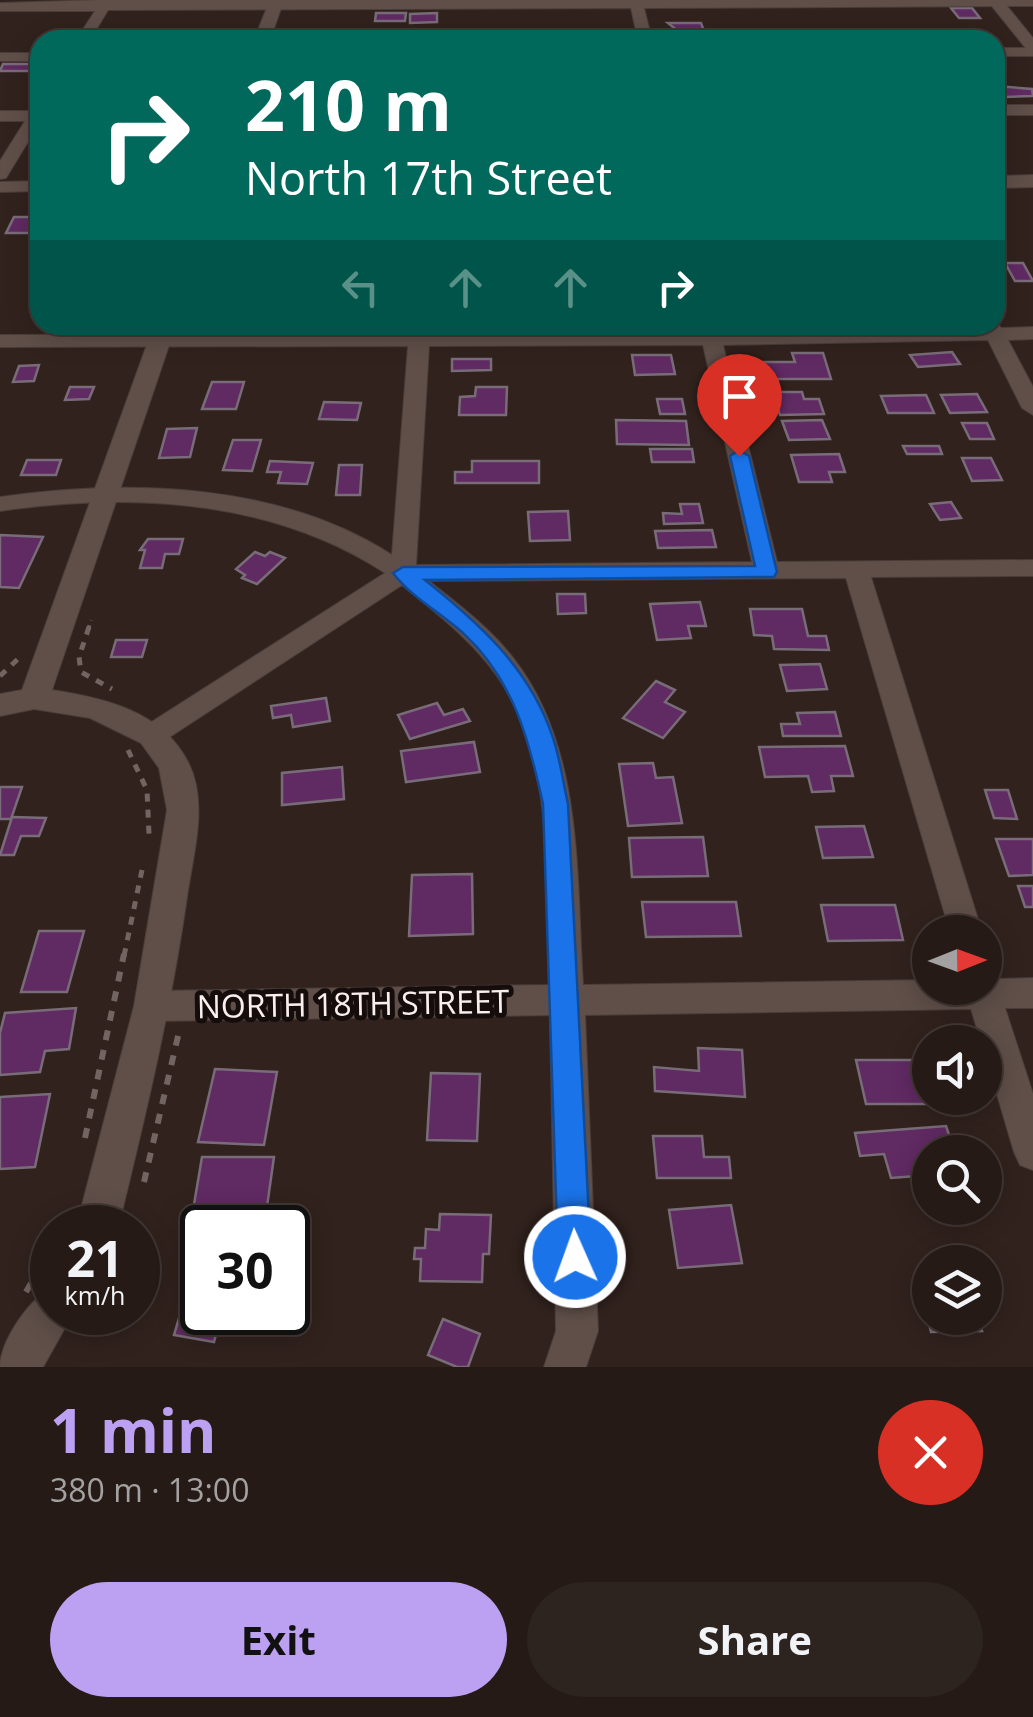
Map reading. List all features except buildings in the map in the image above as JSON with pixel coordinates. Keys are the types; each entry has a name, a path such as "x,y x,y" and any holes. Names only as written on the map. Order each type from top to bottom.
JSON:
{"street":[{"path":"995,1 1033,50"},
{"path":"636,2 642,30"},
{"path":"0,7 106,3 1033,2"},
{"path":"89,30 106,3"},
{"path":"266,30 276,3"},
{"path":"1005,51 1033,50"},
{"path":"0,57 30,57"},
{"path":"1005,110 1033,110"},
{"path":"0,116 30,114"},
{"path":"0,174 30,127"},
{"path":"1005,182 1033,182"},
{"path":"0,186 30,186"},
{"path":"1005,330 1033,333"},
{"path":"0,341 109,335"},
{"path":"105,1205 168,1014 183,810 174,766 96,708 17,701 109,492 162,335"},
{"path":"403,573 419,335"},
{"path":"711,335 766,572"},
{"path":"995,335 1033,408"},
{"path":"0,504 109,492 195,498 344,538 403,573 474,630 517,683 540,735 556,804 567,1000 577,1331 565,1367"},
{"path":"140,742 403,573 1033,568"},
{"path":"857,572 961,915"},
{"name":"NORTH 18TH STREET","path":"1002,991 1033,993"},
{"name":"NORTH 18TH STREET","path":"168,1014 912,992"},
{"path":"988,1005 1033,1152"},
{"path":"18,1367 37,1335"}],"path":[{"path":"96,605 79,657 82,672 90,680 124,694"},
{"path":"140,742 149,840"},
{"path":"83,1143 145,857"},
{"path":"141,1191 168,1014"}],"route":[{"path":"575,1257 556,804 540,735 517,683 474,630 403,573 766,572 739,456"}]}
